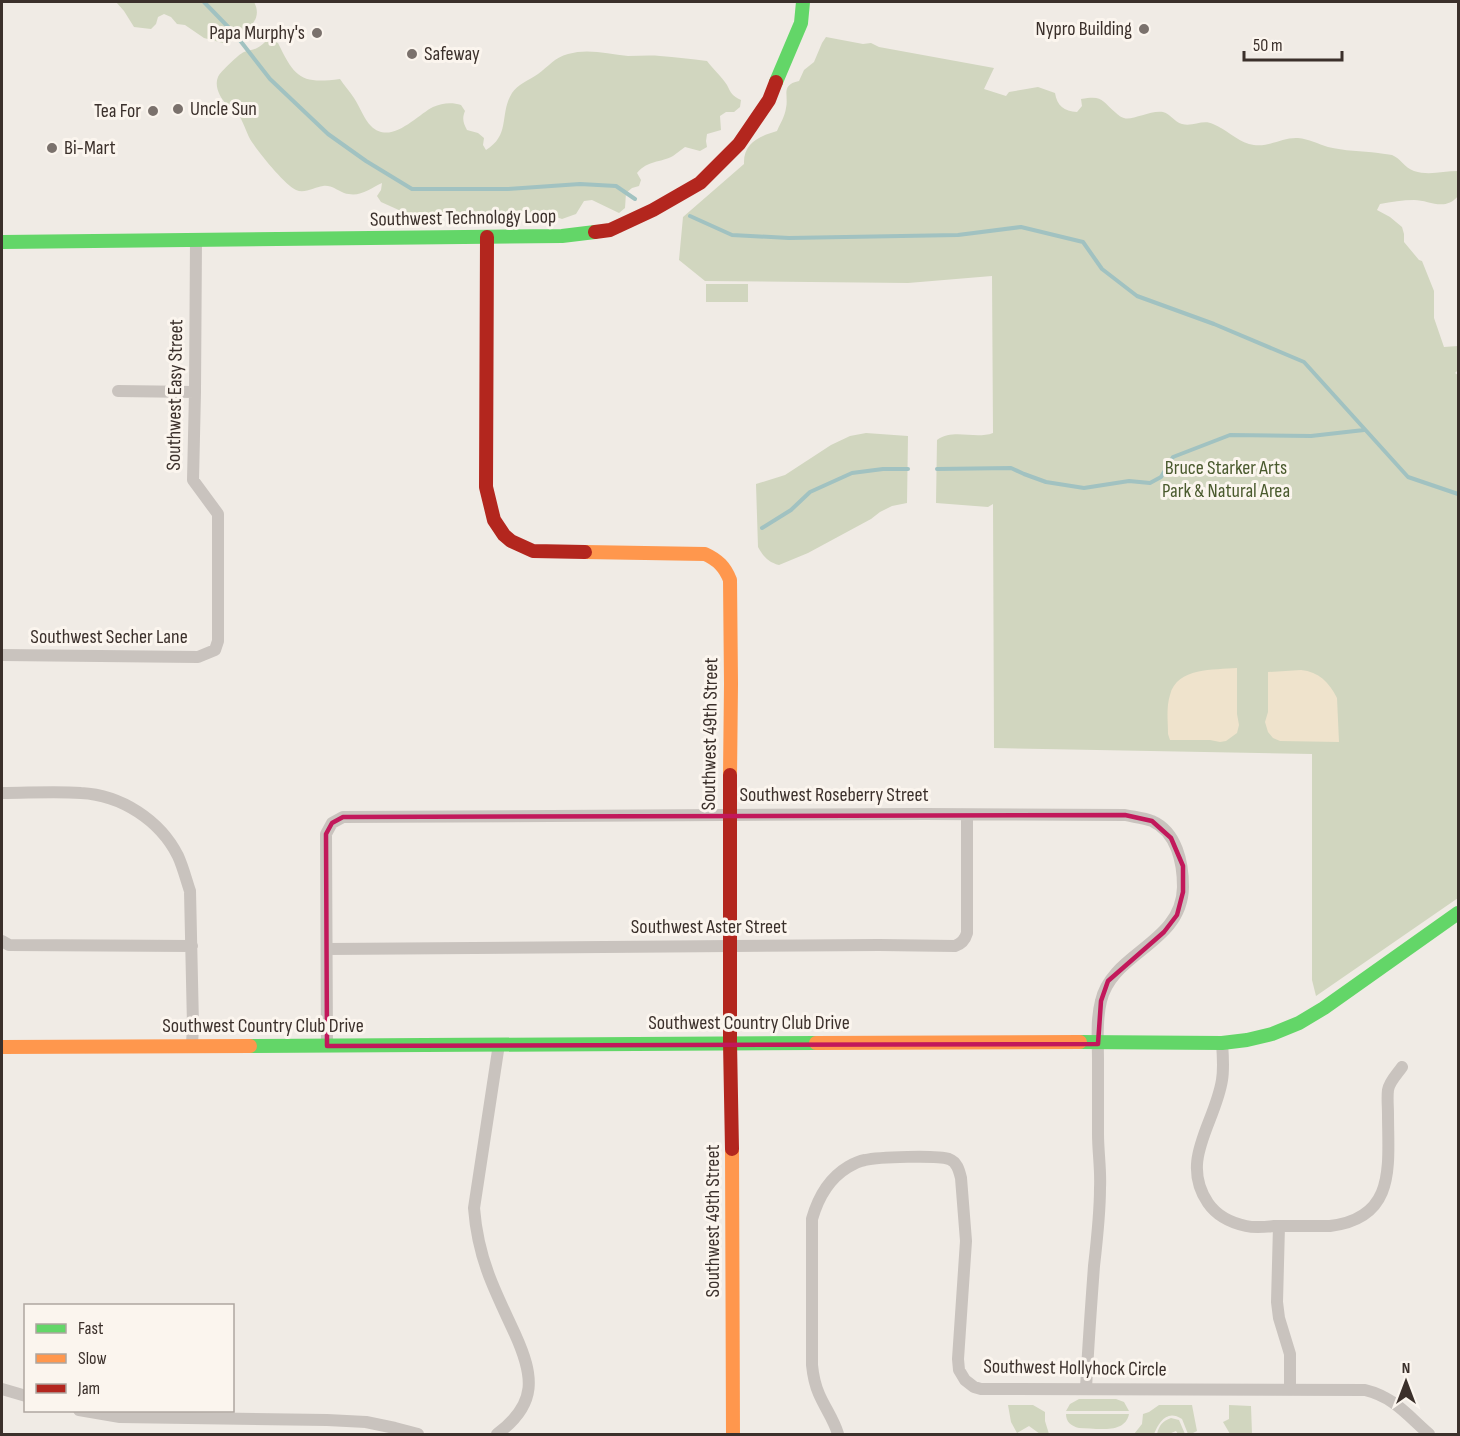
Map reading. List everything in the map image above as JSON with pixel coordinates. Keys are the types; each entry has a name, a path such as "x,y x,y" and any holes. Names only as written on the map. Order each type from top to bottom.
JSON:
{"street":[{"name":"Southwest Technology Loop","path":"2,242 562,236 610,230 654,210 700,183 739,144 769,100 801,23 804,2"},
{"name":"Southwest 49th Street","path":"487,237 486,487 494,522 510,540 533,551 705,554 715,558 724,566 730,580 729,815 733,1434"},
{"name":"Southwest Easy Street","path":"196,240 193,480 218,514 218,641 215,650"},
{"path":"118,391 195,392"},
{"name":"Southwest Secher Lane","path":"2,655 198,657 215,650"},
{"path":"2,793 82,793 102,796 138,811 167,839 185,872 190,891 192,1045"},
{"name":"Southwest Aster Street","path":"327,949 955,946 966,939 967,933 966,815"},
{"name":"Southwest Roseberry Street","path":"327,1046 326,834 332,823 343,817 1125,815 1152,821 1163,828 1178,851 1183,866 1183,892 1177,915 1164,932 1108,981 1101,1001 1098,1020 1100,1200 1088,1335 1086,1389"},
{"name":"Southwest Country Club Drive","path":"2,1047 960,1042 1098,1044 1244,1041 1270,1035 1306,1018 1339,998 1458,913"},
{"path":"2,941 9,945 192,946"},
{"path":"1222,1043 1222,1079 1197,1154 1196,1169 1203,1195 1211,1207 1222,1217 1249,1227 1342,1225 1355,1220 1375,1204 1382,1192 1388,1166 1388,1088 1402,1066"},
{"path":"497,1434 516,1418 525,1403 529,1388 529,1372 524,1355 488,1273 475,1225 474,1208 499,1044"},
{"name":"Southwest Hollyhock Circle","path":"838,1434 813,1376 812,1219 816,1203 825,1188 837,1175 855,1163 890,1158 948,1159 953,1161 959,1169 966,1241 958,1359 959,1370 965,1380 974,1387 981,1389 1365,1390 1390,1400 1429,1434"},
{"path":"1279,1226 1277,1302 1279,1318 1290,1354 1290,1390"},
{"path":"2,1389 24,1395"},
{"path":"89,1412 120,1418 366,1422 418,1434"}],"highlighted area":[{"path":"1125,815 1152,821 1171,838 1183,866 1183,892 1177,915 1164,932 1108,981 1101,1001 1098,1044 327,1046 326,834 332,823 343,817"}],"green space":[{"path":"116,2 254,2 257,16 250,27 227,44 204,38 185,25 177,24 171,17 164,14 158,17 151,29 134,27"},
{"name":"Bruce Starker Arts Park & Natural Area","path":"826,37 863,44 871,43 879,47 994,68 984,89 1006,96 1009,92 1038,87 1055,93 1059,104 1072,111 1077,112 1082,106 1081,99 1098,98 1123,118 1163,112 1182,124 1205,122 1213,124 1249,144 1262,145 1286,139 1306,139 1328,147 1392,155 1411,170 1420,172 1458,171 1458,196 1453,201 1437,204 1420,200 1401,201 1380,204 1377,210 1402,227 1404,242 1422,261 1434,291 1434,318 1444,347 1458,346 1458,370 1455,373 1458,375 1458,898 1316,996 1312,980 1312,754 994,748 993,504 988,507 936,503 937,440 958,434 993,433 992,276 908,283 705,281 679,260 683,217 744,164 746,151 754,142 777,131 784,117 787,88 799,81 804,70 814,62"},
{"path":"268,39 278,43 289,64 301,76 316,80 340,79 371,126 379,131 387,133 395,131 436,106 447,103 458,104 465,111 463,120 467,130 478,133 484,138 483,145 486,150 499,138 508,101 514,90 559,57 576,52 678,57 707,61 732,94 741,100 740,107 734,112 726,112 720,116 721,130 707,134 707,147 700,151 685,147 673,156 641,169 637,173 641,180 639,186 626,193 625,208 619,213 592,200 584,201 576,214 562,219 539,211 506,220 492,213 468,218 446,214 416,215 381,202 377,196 382,183 355,194 344,193 326,186 306,191 296,190 259,152 238,114 222,99 218,92 217,80 234,59 244,52 255,49"},
{"path":"706,284 748,284 748,302 706,302"},
{"path":"866,433 908,436 907,503 892,506 808,553 779,565 769,560 758,547 756,484 785,475 831,445 850,436"},
{"path":"1079,1399 1116,1399 1124,1402 1129,1411 1066,1411 1070,1404"},
{"path":"1008,1405 1033,1405 1045,1412 1049,1434 1040,1434 1029,1426 1017,1433 1011,1422"},
{"path":"1159,1405 1192,1405 1197,1431 1188,1434 1182,1419 1172,1415 1161,1421 1154,1434 1134,1434 1142,1424 1143,1414"},
{"path":"1229,1405 1251,1406 1252,1434 1230,1434 1223,1422 1229,1419"},
{"path":"1066,1414 1129,1414 1122,1425 1116,1428 1101,1429 1074,1426 1068,1421"},
{"path":"1171,1418 1179,1420 1185,1434 1178,1434 1176,1431 1169,1434 1157,1434 1162,1424"}],"sand":[{"path":"1237,668 1239,725 1237,733 1226,741 1220,742 1170,740 1168,734 1169,700 1174,686 1180,679 1208,670"},
{"path":"1301,670 1323,679 1337,698 1339,742 1280,741 1268,732 1265,722 1268,712 1268,672"}],"waterway":[{"path":"204,2 235,34 270,79 328,134 412,189 508,189 580,184 616,186 635,199"},
{"path":"690,216 732,235 789,238 958,235 1021,227 1083,242 1102,269 1137,296 1214,324 1304,362 1408,477 1458,494"},
{"path":"937,469 1011,468 1046,482 1084,488 1129,481 1150,483 1161,477 1173,457 1230,435 1311,436 1364,430"},
{"path":"762,528 791,510 810,492 852,473 908,469"}],"traffic: fast":[{"path":"776,82 801,23 803,2"},
{"path":"2,242 562,236 595,232"},
{"path":"1080,1042 1222,1043 1272,1034 1299,1023 1324,1008 1458,913"},
{"path":"250,1046 816,1043"}],"traffic: slow":[{"path":"585,552 705,554 717,561 726,571 730,580 730,775"},
{"path":"816,1043 1080,1042"},
{"path":"2,1047 250,1046"},
{"path":"732,1149 733,1434"}],"traffic: jam":[{"path":"595,232 610,230 653,210 700,183 739,144 769,100 776,82"},
{"path":"487,237 486,487 494,520 511,541 533,551 585,552"},
{"path":"730,775 732,1149"}],"place":[{"name":"Nypro Building","path":"1144,29"},
{"name":"Papa Murphy's","path":"317,33"},
{"name":"Safeway","path":"412,54"},
{"name":"Uncle Sun","path":"178,109"},
{"name":"Tea For","path":"153,111"},
{"name":"Bi-Mart","path":"52,148"}]}
